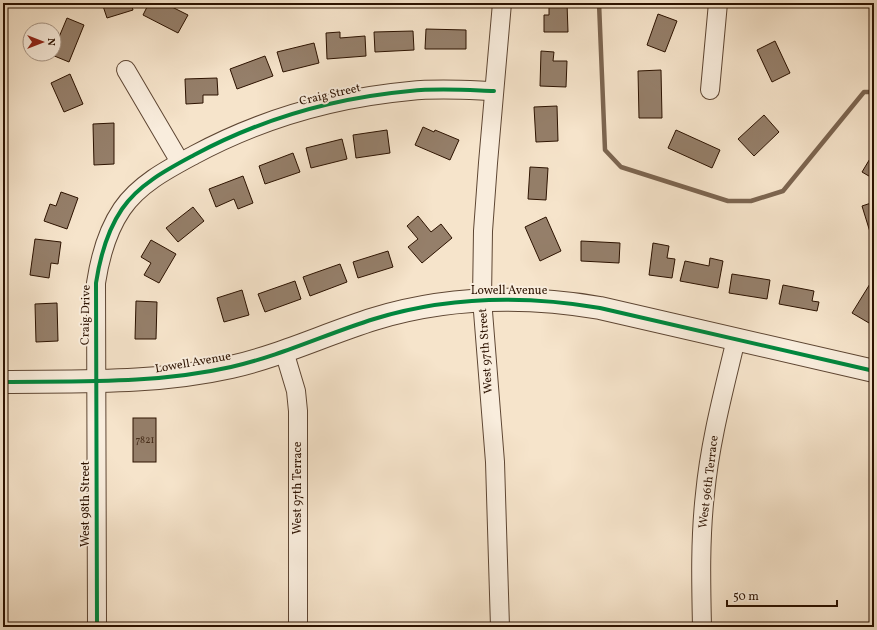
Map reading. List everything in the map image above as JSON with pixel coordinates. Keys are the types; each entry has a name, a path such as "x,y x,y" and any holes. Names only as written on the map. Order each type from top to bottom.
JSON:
{"street":[{"name":"West 97th Street","path":"500,627 495,462 482,299 483,231 502,3"},
{"path":"710,90 718,3"},
{"path":"126,70 180,162"},
{"name":"Craig Street","path":"180,162 249,129 322,105 368,96 410,91 494,91"},
{"name":"Craig Drive","path":"96,381 96,282 99,259 109,232 130,199 151,180 180,162"},
{"name":"Lowell Avenue","path":"3,382 148,380 187,376 233,367 399,312 482,299 562,302 600,308 874,371"},
{"name":"West 96th Terrace","path":"702,627 702,536 705,494 720,403 736,339"},
{"name":"West 97th Terrace","path":"284,351 296,391 298,410 298,627"},
{"name":"West 98th Street","path":"96,381 97,627"}],"building":[{"path":"102,3 131,3 133,10 107,18"},
{"path":"149,3 164,3 188,15 178,33 143,15"},
{"path":"549,3 567,3 568,32 544,32 544,15 549,15"},
{"path":"658,14 677,21 665,52 647,45"},
{"path":"67,18 84,25 69,62 62,59 62,30"},
{"path":"426,29 466,30 466,49 425,49"},
{"path":"413,31 414,50 375,52 374,32"},
{"path":"340,32 340,38 365,36 366,56 327,59 326,33"},
{"path":"775,41 790,73 772,82 757,50"},
{"path":"314,43 319,63 283,72 277,52"},
{"path":"541,51 554,52 553,61 567,61 566,87 540,86"},
{"path":"265,56 273,76 237,89 230,69"},
{"path":"661,70 662,118 639,118 638,71"},
{"path":"70,74 83,104 64,112 51,83"},
{"path":"217,78 218,95 203,95 203,103 186,104 185,79"},
{"path":"557,106 558,141 536,142 534,107"},
{"path":"764,115 779,132 754,156 738,139"},
{"path":"114,123 114,164 94,165 93,124"},
{"path":"423,127 434,132 435,130 459,140 450,160 415,145"},
{"path":"387,130 390,153 356,158 353,135"},
{"path":"676,130 720,150 712,168 668,148"},
{"path":"342,139 347,159 311,168 306,148"},
{"path":"874,152 874,179 862,172"},
{"path":"293,153 300,172 265,184 259,166"},
{"path":"530,167 548,168 546,200 528,199"},
{"path":"243,176 253,203 238,209 234,199 216,207 209,189"},
{"path":"61,192 78,198 67,229 44,221 50,204 56,206"},
{"path":"874,202 874,245 862,206"},
{"path":"193,207 204,221 178,242 166,228"},
{"path":"418,216 431,232 441,224 452,238 422,263 408,247 418,239 407,226"},
{"path":"546,217 561,251 540,261 525,227"},
{"path":"35,239 61,242 58,264 51,263 49,278 30,275"},
{"path":"151,240 176,254 159,283 144,275 151,263 141,257"},
{"path":"581,241 620,243 619,263 581,261"},
{"path":"653,243 669,246 667,258 675,259 672,278 649,275"},
{"path":"388,251 393,267 358,278 353,262"},
{"path":"710,258 723,261 718,288 680,281 685,261 709,266"},
{"path":"340,264 347,282 310,296 303,277"},
{"path":"732,274 770,280 767,299 729,293"},
{"path":"873,279 874,314 869,323 852,313"},
{"path":"295,281 301,299 265,312 258,294"},
{"path":"783,285 814,291 812,301 819,302 817,311 779,304"},
{"path":"242,290 249,315 224,322 217,298"},
{"path":"136,301 157,302 156,339 135,339"},
{"path":"57,303 58,341 36,342 35,304"},
{"path":"133,418 156,418 156,462 133,462"}],"waterway":[{"path":"599,3 605,150 621,167 728,201 751,201 783,191 864,92 874,92"}],"cycle path":[{"path":"97,627 96,283 108,235 122,209 145,185 184,160 219,142 245,131 299,112 382,94 442,89 494,91"},
{"path":"3,382 146,379 203,372 231,367 267,357 356,325 402,311 458,302 486,300 543,301 600,308 874,371"}]}
